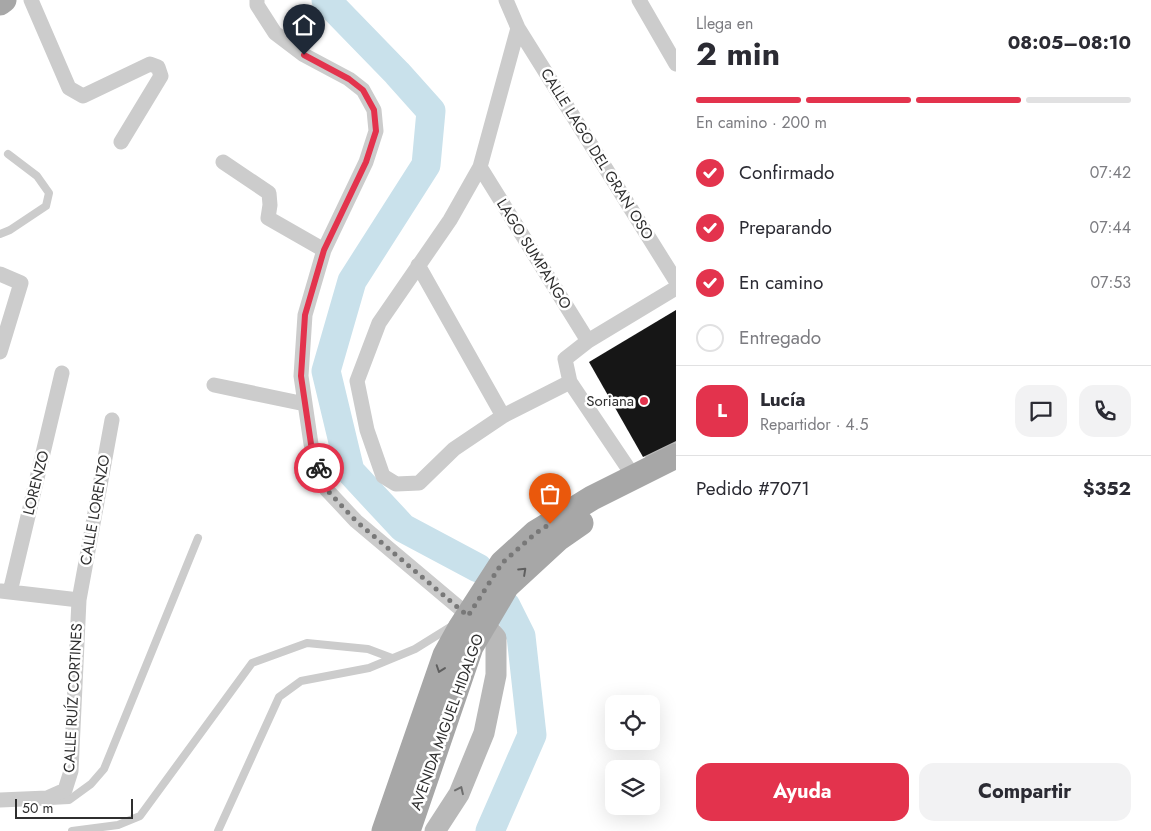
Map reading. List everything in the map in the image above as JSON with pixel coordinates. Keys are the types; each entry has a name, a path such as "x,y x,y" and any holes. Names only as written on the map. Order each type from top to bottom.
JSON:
{"main road":[{"path":"0,3 4,0"},
{"name":"AVENIDA MIGUEL HIDALGO","path":"408,831 470,647 476,620 502,563 536,533 592,498 676,456"},
{"name":"AVENIDA MIGUEL HIDALGO","path":"384,831 445,655 507,586 558,539 607,505 676,471"},
{"path":"435,831 459,794 484,733 496,676 496,638 476,620"}],"street":[{"path":"30,0 69,88 83,96 150,64 158,67 161,76 121,142"},
{"path":"257,0 257,5 275,33 304,55 349,79 363,90 374,110 376,131 366,162 324,250 305,315 301,376 311,444 326,489 356,521 476,620"},
{"name":"CALLE LAGO DEL GRAN OSO","path":"506,0 518,28 676,280"},
{"path":"639,0 676,64"},
{"path":"518,28 480,167 450,220 378,323 357,381 367,430 383,476 396,484 419,483 454,449 503,416 570,382"},
{"path":"223,162 269,193 268,218 324,250"},
{"name":"LAGO SUMPANGO","path":"480,167 588,341"},
{"path":"418,265 503,416"},
{"path":"0,274 21,283 0,352"},
{"path":"634,476 570,382 565,359 588,341 676,288"},
{"name":"LORENZO","path":"5,592 62,373"},
{"path":"214,385 305,404"},
{"name":"CALLE LORENZO","path":"79,600 112,420"},
{"path":"5,592 79,600"},
{"name":"CALLE RUÍZ CORTINES","path":"0,800 47,798 65,790 71,771 79,600"}],"lane":[{"path":"0,234 10,230 46,206 49,193 37,176 8,154"},
{"path":"0,807 69,800 91,784 104,769 198,538"},
{"path":"218,831 279,697 301,681 370,668 476,620"},
{"path":"72,831 118,825 140,816 252,663 307,643 368,649 392,658"}],"building":[{"name":"Soriana","path":"676,310 676,441 643,457 589,362"}],"waterway":[{"path":"326,0 431,111 426,165 352,281 326,371 350,471 403,528 478,568"},
{"path":"490,831 532,735 521,636 506,606"}],"way so far":[{"path":"319,468 326,489 356,521 468,616 502,563 536,533 550,524"}],"place":[{"name":"Soriana","path":"644,401"}],"route":[{"path":"304,55 349,79 363,90 374,110 376,131 366,162 324,250 305,315 301,376 311,444 319,468"}]}
